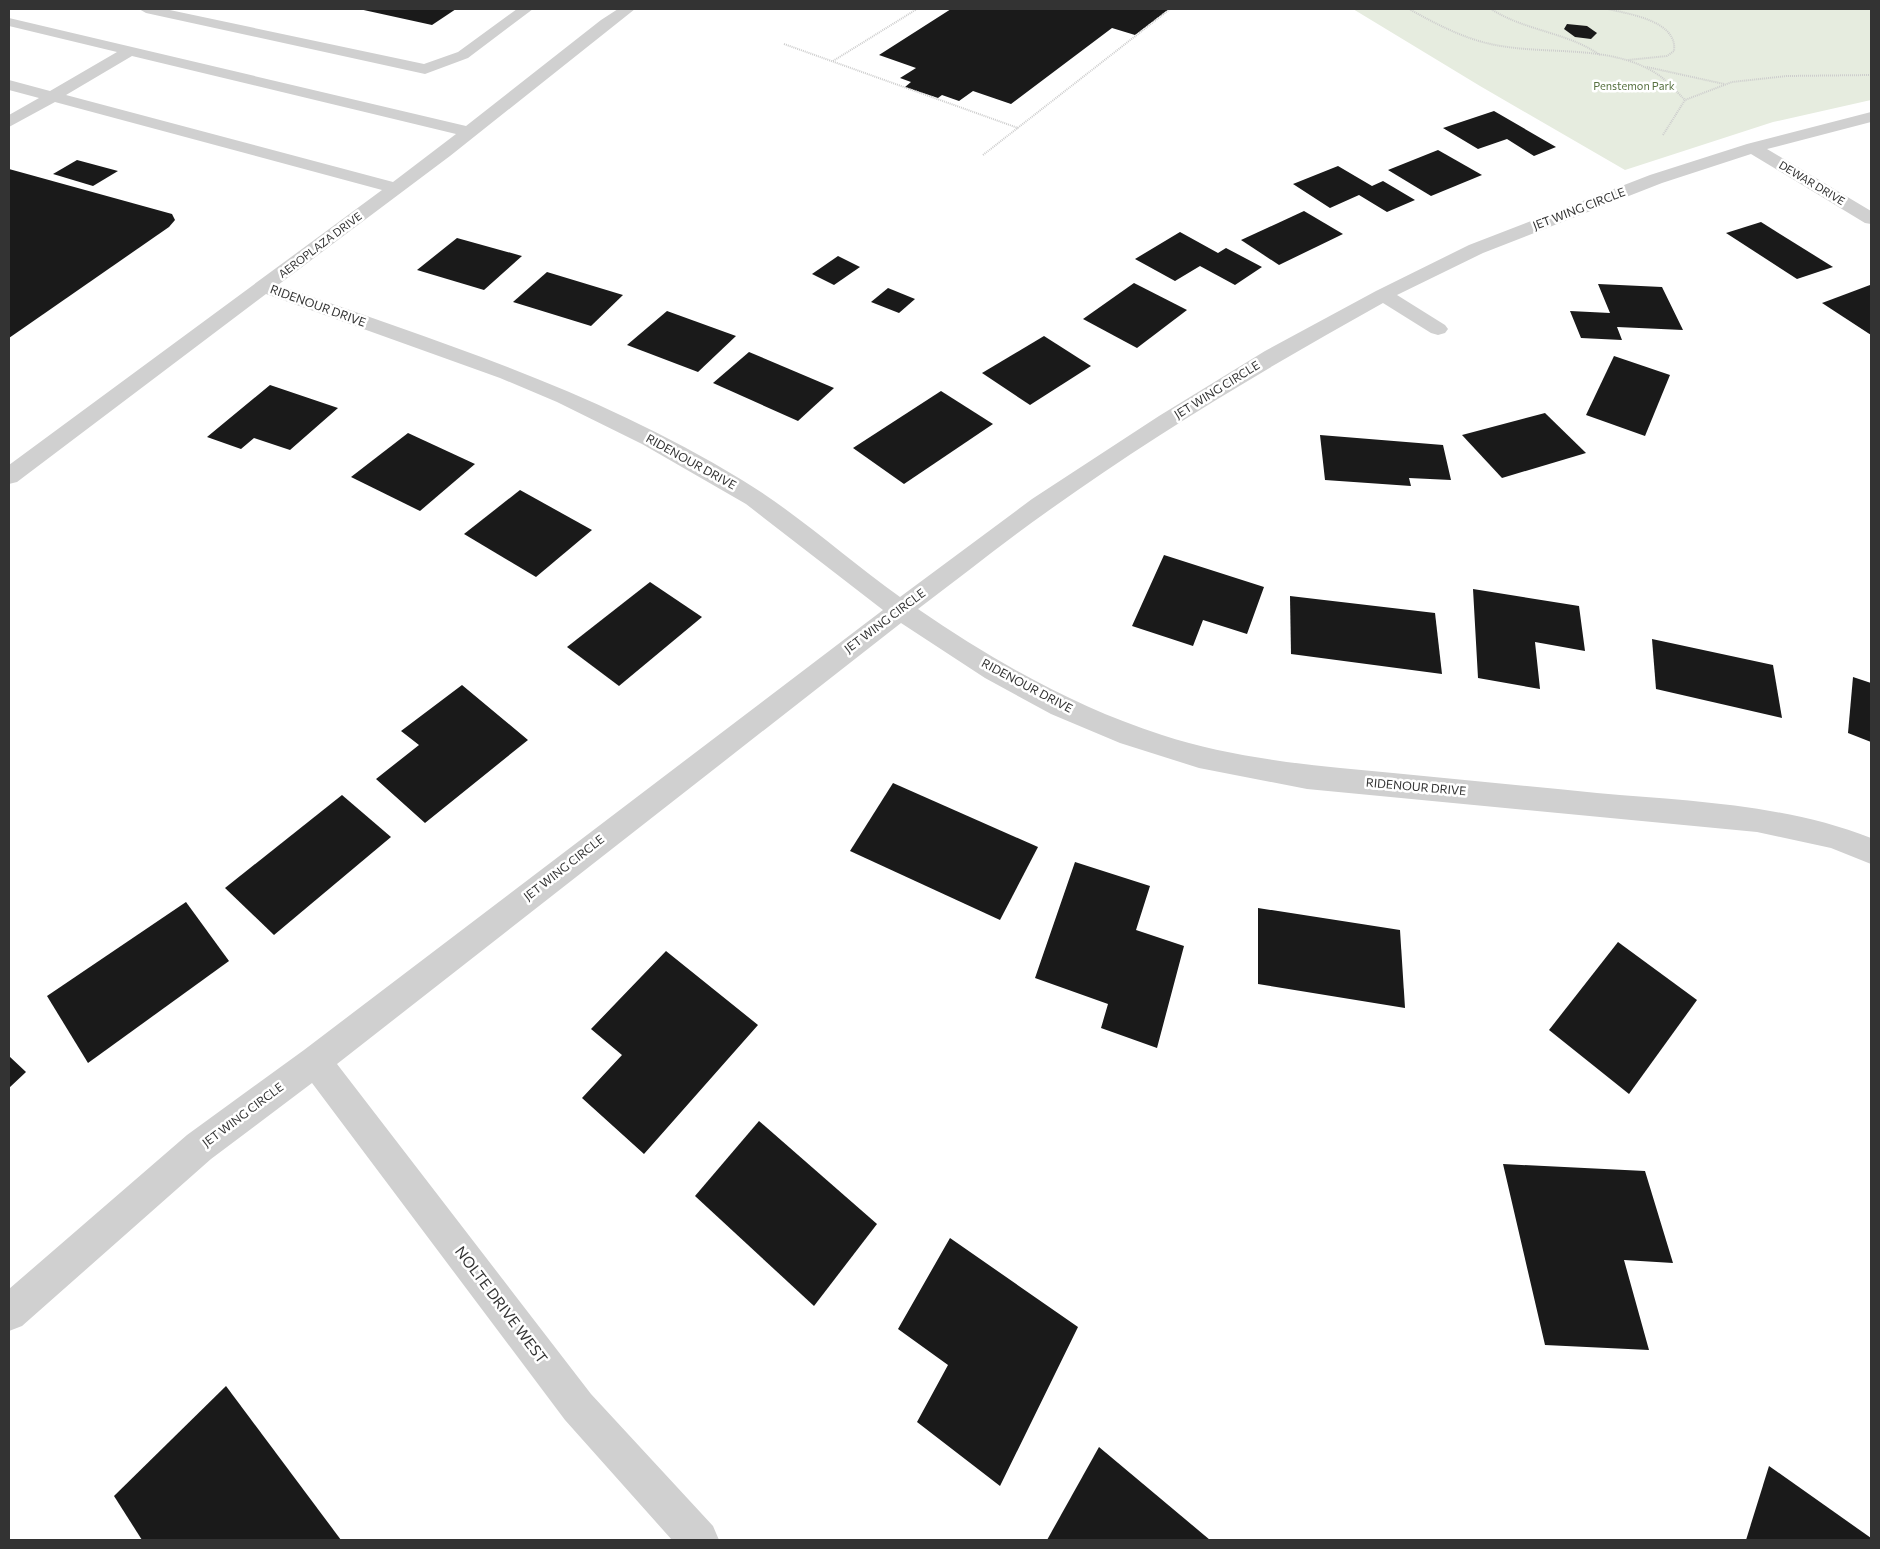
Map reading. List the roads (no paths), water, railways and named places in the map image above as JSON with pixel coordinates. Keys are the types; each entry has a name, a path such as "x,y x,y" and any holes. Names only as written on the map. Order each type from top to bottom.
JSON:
{"street":[{"path":"146,9 425,69 463,54 526,9"},
{"name":"AEROPLAZA DRIVE","path":"9,476 265,287 469,132 606,23 628,9"},
{"path":"9,22 469,132"},
{"path":"9,122 130,51"},
{"path":"9,85 396,188"},
{"name":"JET WING CIRCLE","path":"9,1313 199,1147 316,1060 900,610 1040,505 1167,421 1272,356 1383,295 1476,249 1656,179 1753,148 1871,117"},
{"name":"DEWAR DRIVE","path":"1753,148 1871,219"},
{"name":"RIDENOUR DRIVE","path":"265,287 506,373 662,445 735,486 816,544 900,610 984,664 1046,699 1104,725 1164,747 1236,765 1307,777 1757,820 1833,836 1871,850"},
{"path":"1383,295 1438,328"},
{"name":"NOLTE DRIVE WEST","path":"316,1060 578,1407 699,1540"}],"park label":[{"name":"Penstemon Park","path":"1634,86"}]}
